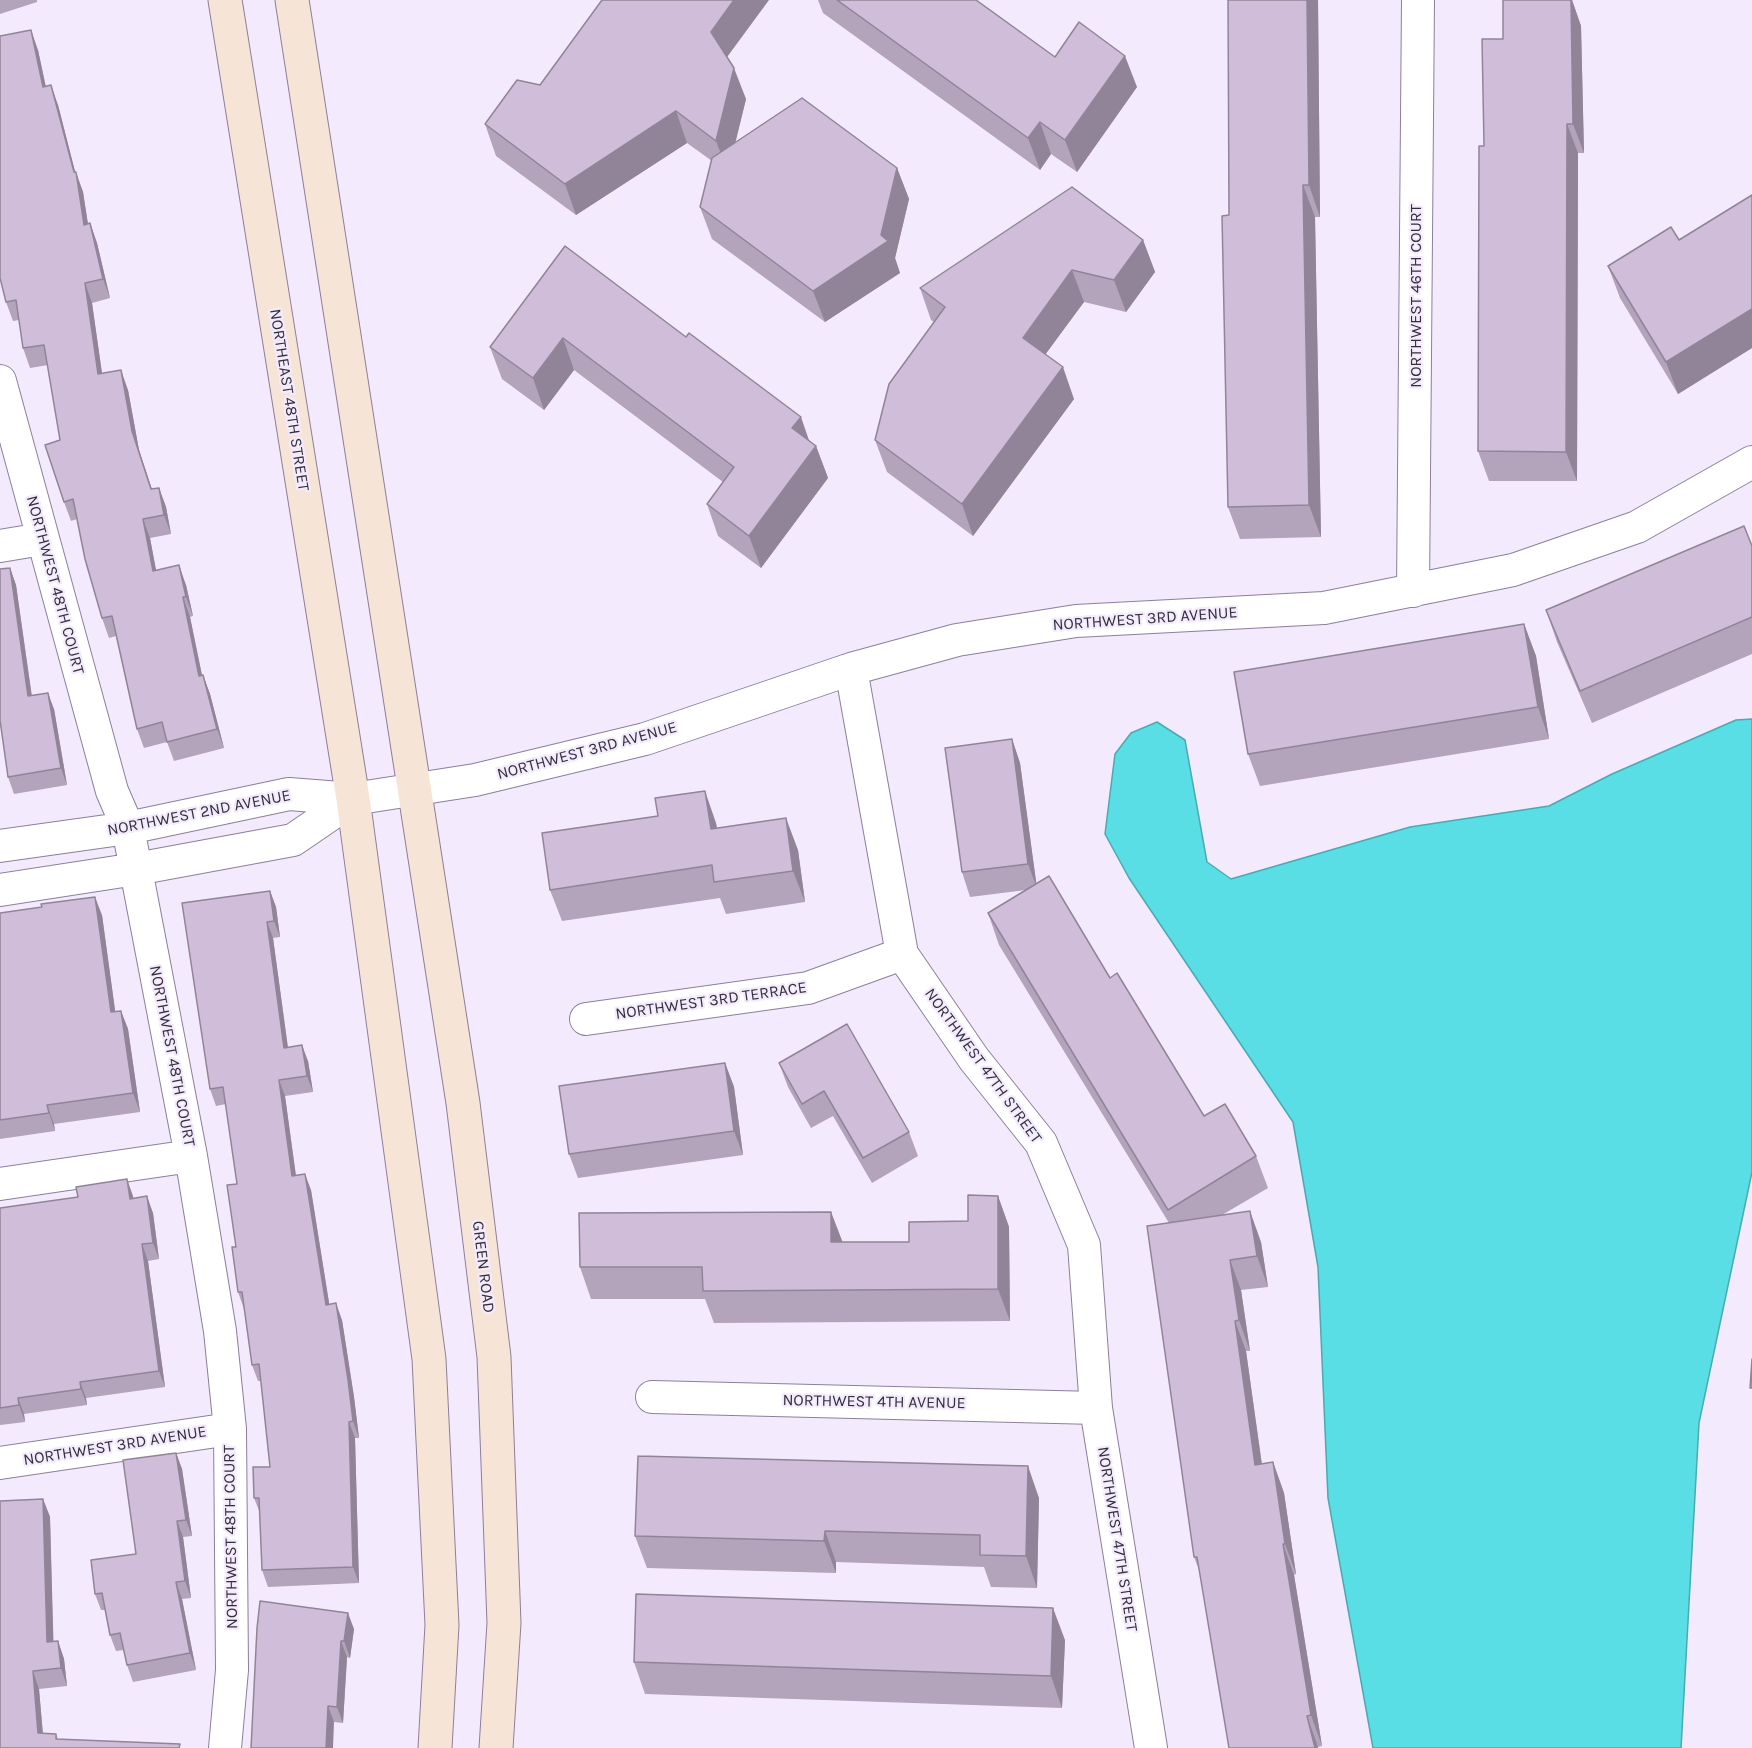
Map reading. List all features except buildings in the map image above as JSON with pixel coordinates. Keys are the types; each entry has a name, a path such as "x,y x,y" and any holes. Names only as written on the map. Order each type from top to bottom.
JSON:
{"main road":[{"name":"NORTHEAST 48TH STREET","path":"225,0 353,799"},
{"path":"292,0 415,790"},
{"name":"GREEN ROAD","path":"415,790 463,1103 495,1357 504,1623 496,1748"},
{"path":"353,799 429,1359 442,1625 435,1748"}],"street":[{"name":"NORTHWEST 46TH COURT","path":"1413,591 1418,0"},
{"name":"NORTHWEST 48TH COURT","path":"0,381 112,791 128,828 191,1155 220,1330 230,1429 232,1670 225,1748"},
{"name":"NORTHWEST 3RD AVENUE","path":"353,799 475,780 645,739 851,669 957,640 1076,621 1324,608 1513,570 1637,527 1752,462"},
{"path":"0,546 42,539"},
{"name":"NORTHWEST 47TH STREET","path":"851,669 902,954 974,1059 1041,1143 1084,1245 1096,1408 1151,1748"},
{"name":"NORTHWEST 2ND AVENUE","path":"0,846 128,828 289,794 353,799"},
{"path":"0,890 136,869 293,840 353,799"},
{"name":"NORTHWEST 3RD TERRACE","path":"586,1019 808,988 902,954"},
{"path":"0,1184 191,1155"},
{"name":"NORTHWEST 4TH AVENUE","path":"652,1397 1096,1408"},
{"name":"NORTHWEST 3RD AVENUE","path":"0,1463 230,1429"}],"water":[{"path":"1752,719 1752,1172 1699,1423 1681,1748 1373,1748 1328,1498 1318,1267 1293,1122 1129,878 1105,834 1115,754 1131,733 1157,722 1185,740 1207,862 1231,879 1410,827 1549,806 1612,774 1736,720"}]}
